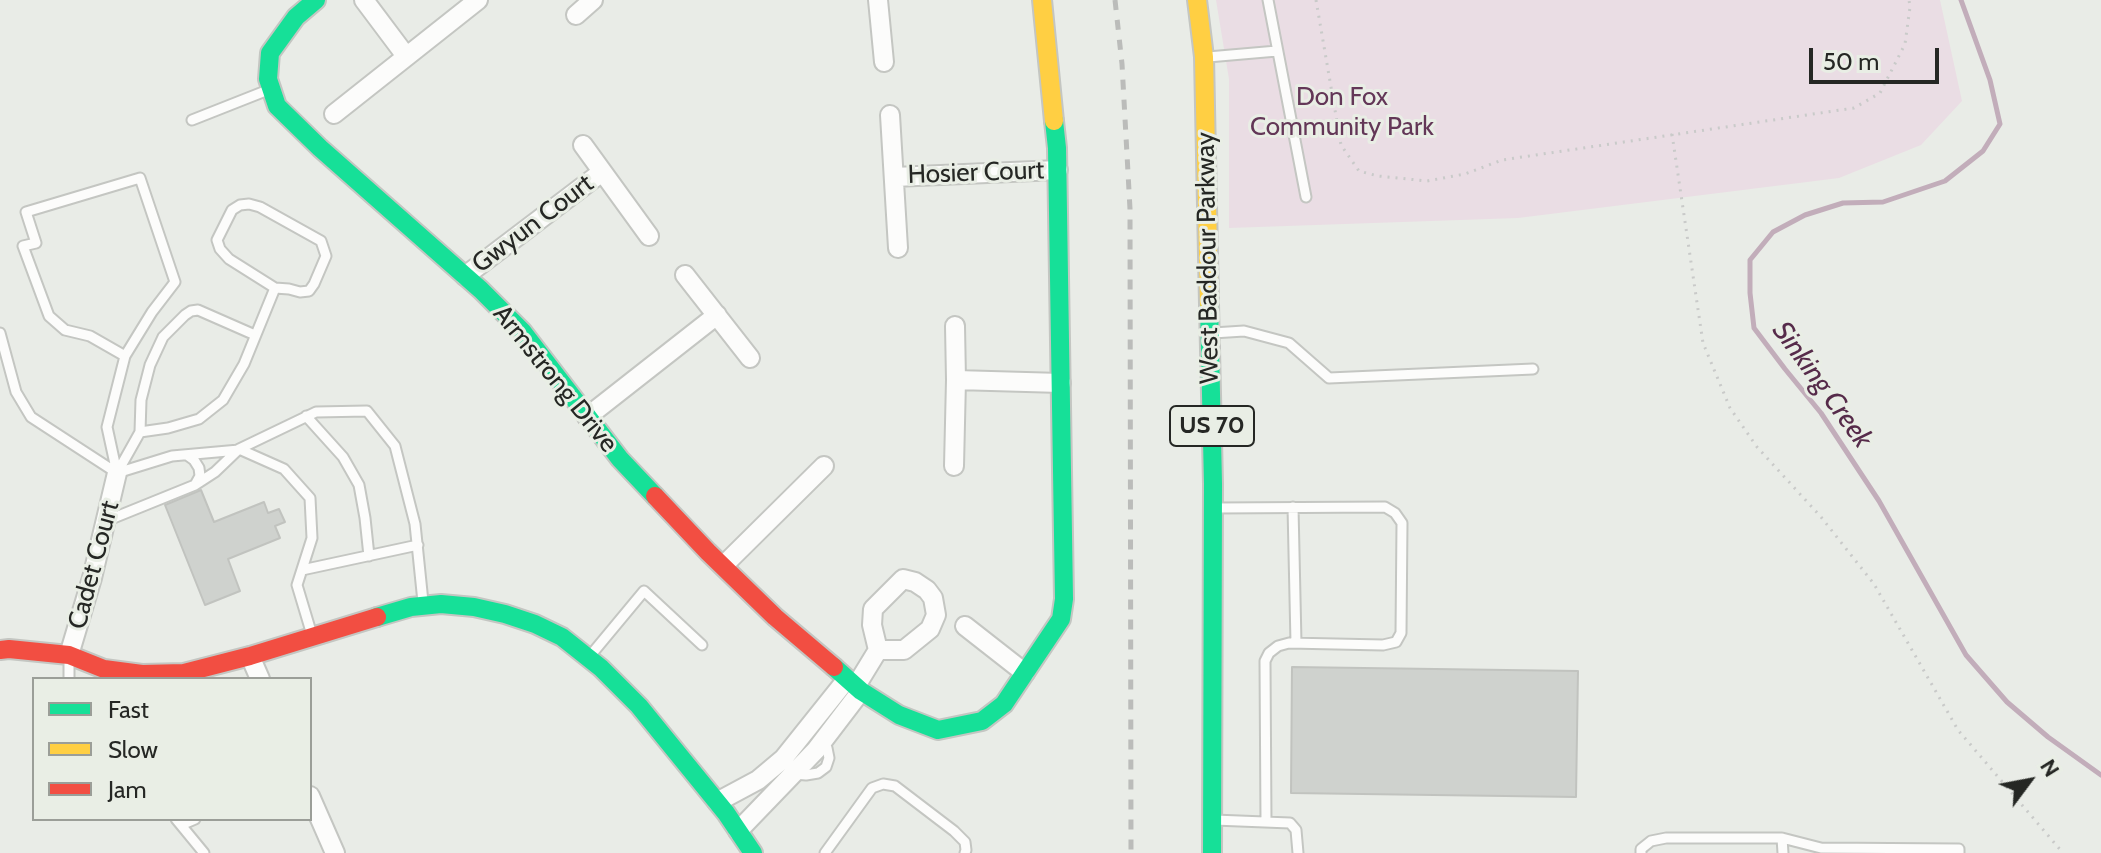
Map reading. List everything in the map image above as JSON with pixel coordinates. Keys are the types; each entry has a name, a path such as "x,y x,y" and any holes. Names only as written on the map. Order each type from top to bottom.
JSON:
{"street":[{"path":"271,88 268,79 270,53 296,17 316,0"},
{"path":"364,0 406,56"},
{"path":"334,114 478,0"},
{"path":"576,15 593,0"},
{"path":"878,0 884,62"},
{"name":"Armstrong Drive","path":"271,88 277,106 320,148 465,276 522,331 620,459 775,617 855,685 899,715 938,730 982,721 1004,704 1061,619 1064,599 1058,170 1042,0"},
{"name":"West Baddour Parkway","path":"1197,0 1204,57 1210,333 1212,853"},
{"name":"Hosier Court","path":"890,115 898,248"},
{"name":"Gwyun Court","path":"583,145 649,236"},
{"name":"Hosier Court","path":"894,177 1058,170"},
{"name":"Gwyun Court","path":"465,276 602,172"},
{"path":"685,275 750,358"},
{"path":"587,417 717,315"},
{"path":"954,466 955,326"},
{"path":"956,380 1061,383"},
{"path":"723,566 824,466"},
{"name":"Cadet Court","path":"69,655 92,578 117,473"},
{"path":"0,650 69,655 104,669 177,676 411,607 441,604 505,614 562,637 601,668 639,706 717,802 753,853"},
{"path":"965,626 1025,673"},
{"path":"738,831 855,685 878,650"},
{"path":"250,656 259,677"},
{"path":"717,802 785,769"},
{"path":"312,801 335,853"}],"lane":[{"path":"1268,0 1306,197"},
{"path":"1204,57 1277,51"},
{"path":"192,120 271,88"},
{"path":"117,473 107,427 125,356 175,282 140,178 26,212 36,243 23,246 49,316 65,330 90,336 125,356"},
{"path":"240,205 260,207 321,241 325,249 326,256 309,291 275,288 229,259 220,249 217,240 232,210 240,205"},
{"path":"140,432 199,419 223,400 244,364 275,288"},
{"path":"117,473 140,432 141,400 150,365 163,337 185,315 198,310 255,335"},
{"path":"1210,333 1244,331 1289,343 1329,378 1533,369"},
{"path":"0,333 16,392 31,417 117,473"},
{"path":"106,521 195,485 215,472 239,449 306,416 316,412 367,411 395,446 415,524 423,606"},
{"path":"306,416 343,457 359,485 369,556"},
{"path":"117,473 153,461 239,449 284,469 310,498 312,538 297,585 313,637"},
{"path":"187,455 199,468 200,476 195,485"},
{"path":"1293,507 1296,643"},
{"path":"1213,508 1385,507 1395,513 1402,523 1401,633 1396,642 1383,645 1289,643 1278,646 1265,661 1266,822"},
{"path":"302,570 418,545"},
{"path":"588,658 644,591 702,645"},
{"path":"69,655 69,677"},
{"path":"825,853 872,788 883,784 895,786 954,831 965,842 965,853"},
{"path":"1212,820 1290,823 1296,830 1298,853"},
{"path":"179,822 204,853"},
{"path":"1641,853 1641,849 1651,841 1666,838 1782,838 1821,850 1959,849 1959,853"},
{"path":"1782,838 1783,853"}],"path":[{"path":"1316,0 1341,145 1359,171 1427,181 1465,174 1502,160 1854,108 1880,93 1905,44 1909,0"},
{"path":"1672,134 1703,343 1730,408 1757,447 1821,517 1874,584 1958,730 2063,853"}],"green space":[{"name":"Don Fox Community Park","path":"1216,0 1940,0 1962,101 1921,145 1839,178 1518,218 1229,228 1229,79"}],"building":[{"path":"201,490 214,522 264,502 268,513 279,509 285,522 275,526 280,538 228,559 240,591 205,605 165,505"},
{"path":"1292,667 1578,671 1576,797 1291,793"}],"waterway":[{"name":"Sinking Creek","path":"1961,0 1990,80 2000,124 1983,151 1945,181 1883,202 1843,203 1805,215 1773,232 1750,260 1754,328 1821,413 1879,501 1966,655 2007,702 2048,737 2101,775"}],"railway":[{"path":"1115,0 1122,64 1130,209 1131,853"}],"traffic: fast":[{"path":"316,0 296,17 270,53 268,79 277,106 481,290 522,331 620,459 655,496"},
{"path":"834,667 861,691 899,715 938,730 982,721 1004,704 1061,619 1064,599 1057,148 1054,121"},
{"path":"1209,304 1213,484 1212,853"},
{"path":"377,617 411,607 441,604 474,607 535,624 562,637 601,668 639,706 726,813 753,853"}],"traffic: slow":[{"path":"1042,0 1054,121"},
{"path":"1197,0 1204,57 1209,304"}],"traffic: jam":[{"path":"655,496 775,617 834,667"},
{"path":"0,650 69,655 104,669 142,674 184,673 377,617"}]}
